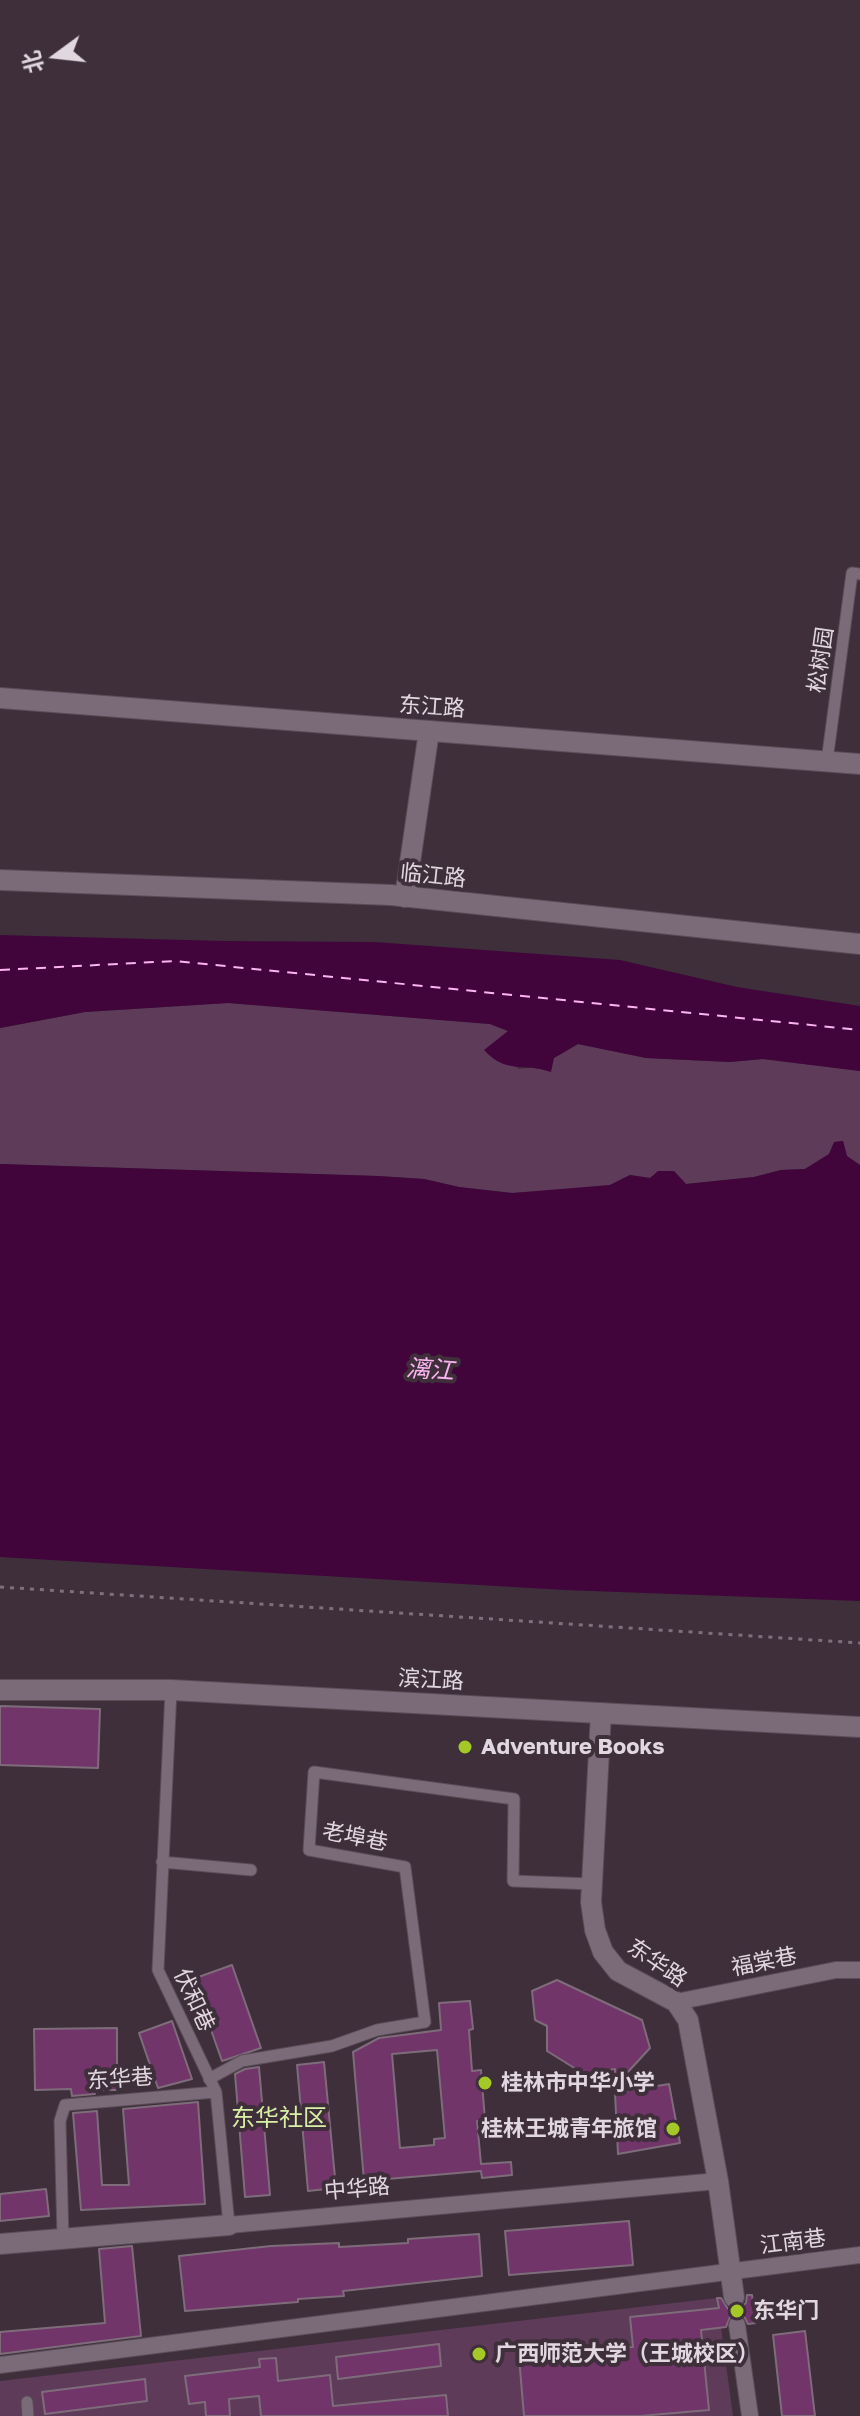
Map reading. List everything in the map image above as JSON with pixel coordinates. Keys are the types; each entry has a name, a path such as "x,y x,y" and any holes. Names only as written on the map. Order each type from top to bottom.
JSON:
{"street":[{"name":"东江路","path":"0,698 860,764"},
{"path":"405,897 429,731"},
{"name":"临江路","path":"0,880 405,897 860,944"},
{"name":"滨江路","path":"0,1690 171,1690 860,1727"},
{"name":"东华路","path":"601,1713 591,1902 595,1930 603,1952 618,1971 676,2002 688,2020 718,2181 734,2297"},
{"name":"福棠巷","path":"676,2002 836,1970 860,1970"},
{"name":"中华路","path":"0,2244 718,2181"},
{"name":"江南巷","path":"0,2365 860,2255"},
{"path":"737,2325 750,2416"}],"lane":[{"name":"松树园","path":"827,761 852,573 860,574"},
{"name":"伏和巷","path":"171,1690 158,1970 216,2092 229,2225"},
{"name":"老埠巷","path":"209,2079 242,2061 332,2046 377,2030 425,2022 405,1867 309,1850 314,1772 514,1799 513,1881 592,1884"},
{"path":"162,1862 251,1870"},
{"name":"东华巷","path":"63,2239 60,2121 65,2105 216,2092"},
{"path":"27,2402 28,2416"}],"path":[{"path":"0,1587 860,1643"}],"shaded area":[{"path":"228,1003 490,1024 508,1031 518,1069 537,1067 550,1071 554,1058 578,1044 646,1058 730,1062 763,1059 860,1071 860,1165 847,1157 843,1141 835,1142 829,1154 805,1169 686,1184 674,1171 650,1178 630,1175 610,1185 512,1193 459,1187 424,1179 378,1176 0,1164 0,1028 85,1012"},
{"name":"广西师范大学（王城校区）","path":"717,2298 733,2416 0,2416 0,2381"}],"water":[{"path":"0,935 375,942 620,960 737,987 860,1006 860,1071 763,1059 730,1062 646,1058 578,1044 554,1058 551,1072 508,1065 492,1058 484,1050 508,1031 490,1024 228,1003 85,1012 0,1028"},
{"name":"漓江","path":"843,1141 847,1156 860,1165 860,1601 565,1590 0,1557 0,1164 378,1176 424,1179 459,1187 512,1193 610,1185 630,1175 650,1178 658,1171 674,1171 686,1184 805,1169 829,1154 834,1142"}],"building":[{"path":"0,1706 100,1709 98,1768 0,1765"},
{"path":"232,1965 261,2048 222,2061 193,1979"},
{"path":"557,1980 642,2020 650,2048 615,2086 615,2069 584,2074 547,2051 547,2026 535,2020 532,1991"},
{"path":"470,2001 472,2071 481,2070 485,2120 477,2121 481,2164 511,2162 512,2175 482,2178 481,2171 364,2181 353,2052 379,2038 441,2030 439,2003","holes":["437,2050 445,2138 434,2139 434,2145 400,2148 392,2054"]},
{"path":"172,2021 192,2079 158,2088 139,2033"},
{"path":"117,2028 117,2090 95,2090 95,2094 72,2096 71,2089 35,2090 34,2029"},
{"path":"324,2062 336,2188 308,2191 297,2065"},
{"path":"259,2067 270,2195 245,2197 235,2074"},
{"path":"669,2084 680,2143 618,2154 615,2093"},
{"path":"198,2102 205,2204 81,2210 73,2113 97,2111 102,2185 129,2185 123,2109"},
{"path":"46,2189 49,2216 0,2221 0,2194"},
{"path":"629,2221 633,2265 509,2275 505,2231"},
{"path":"479,2234 482,2276 343,2291 344,2296 298,2299 298,2302 185,2311 179,2256 271,2246 339,2243 339,2247 408,2243 408,2239"},
{"path":"132,2246 141,2336 0,2354 0,2332 105,2323 99,2249"},
{"path":"747,2295 752,2295 756,2323 748,2324 745,2318 736,2314 730,2317 726,2327 701,2330 709,2410 640,2416 524,2416 519,2357 633,2347 630,2317 719,2308 717,2298 721,2298 728,2309 737,2310 746,2303"},
{"path":"805,2331 815,2416 782,2416 773,2335"},
{"path":"439,2344 441,2366 338,2379 336,2357"},
{"path":"276,2358 278,2381 330,2375 333,2406 446,2395 448,2416 261,2416 259,2396 229,2399 230,2416 206,2416 205,2402 189,2404 185,2376 260,2367 259,2359"},
{"path":"145,2379 147,2401 45,2414 42,2392"}],"ferry route":[{"path":"0,970 175,961 860,1030"}],"place":[{"name":"Adventure Books","path":"465,1747"},
{"name":"桂林市中华小学","path":"485,2083"},
{"name":"桂林王城青年旅馆","path":"673,2129"},
{"name":"东华门","path":"737,2311"},
{"name":"广西师范大学（王城校区）","path":"479,2354"}],"district":[{"name":"东华社区","path":"279,2118"}]}
